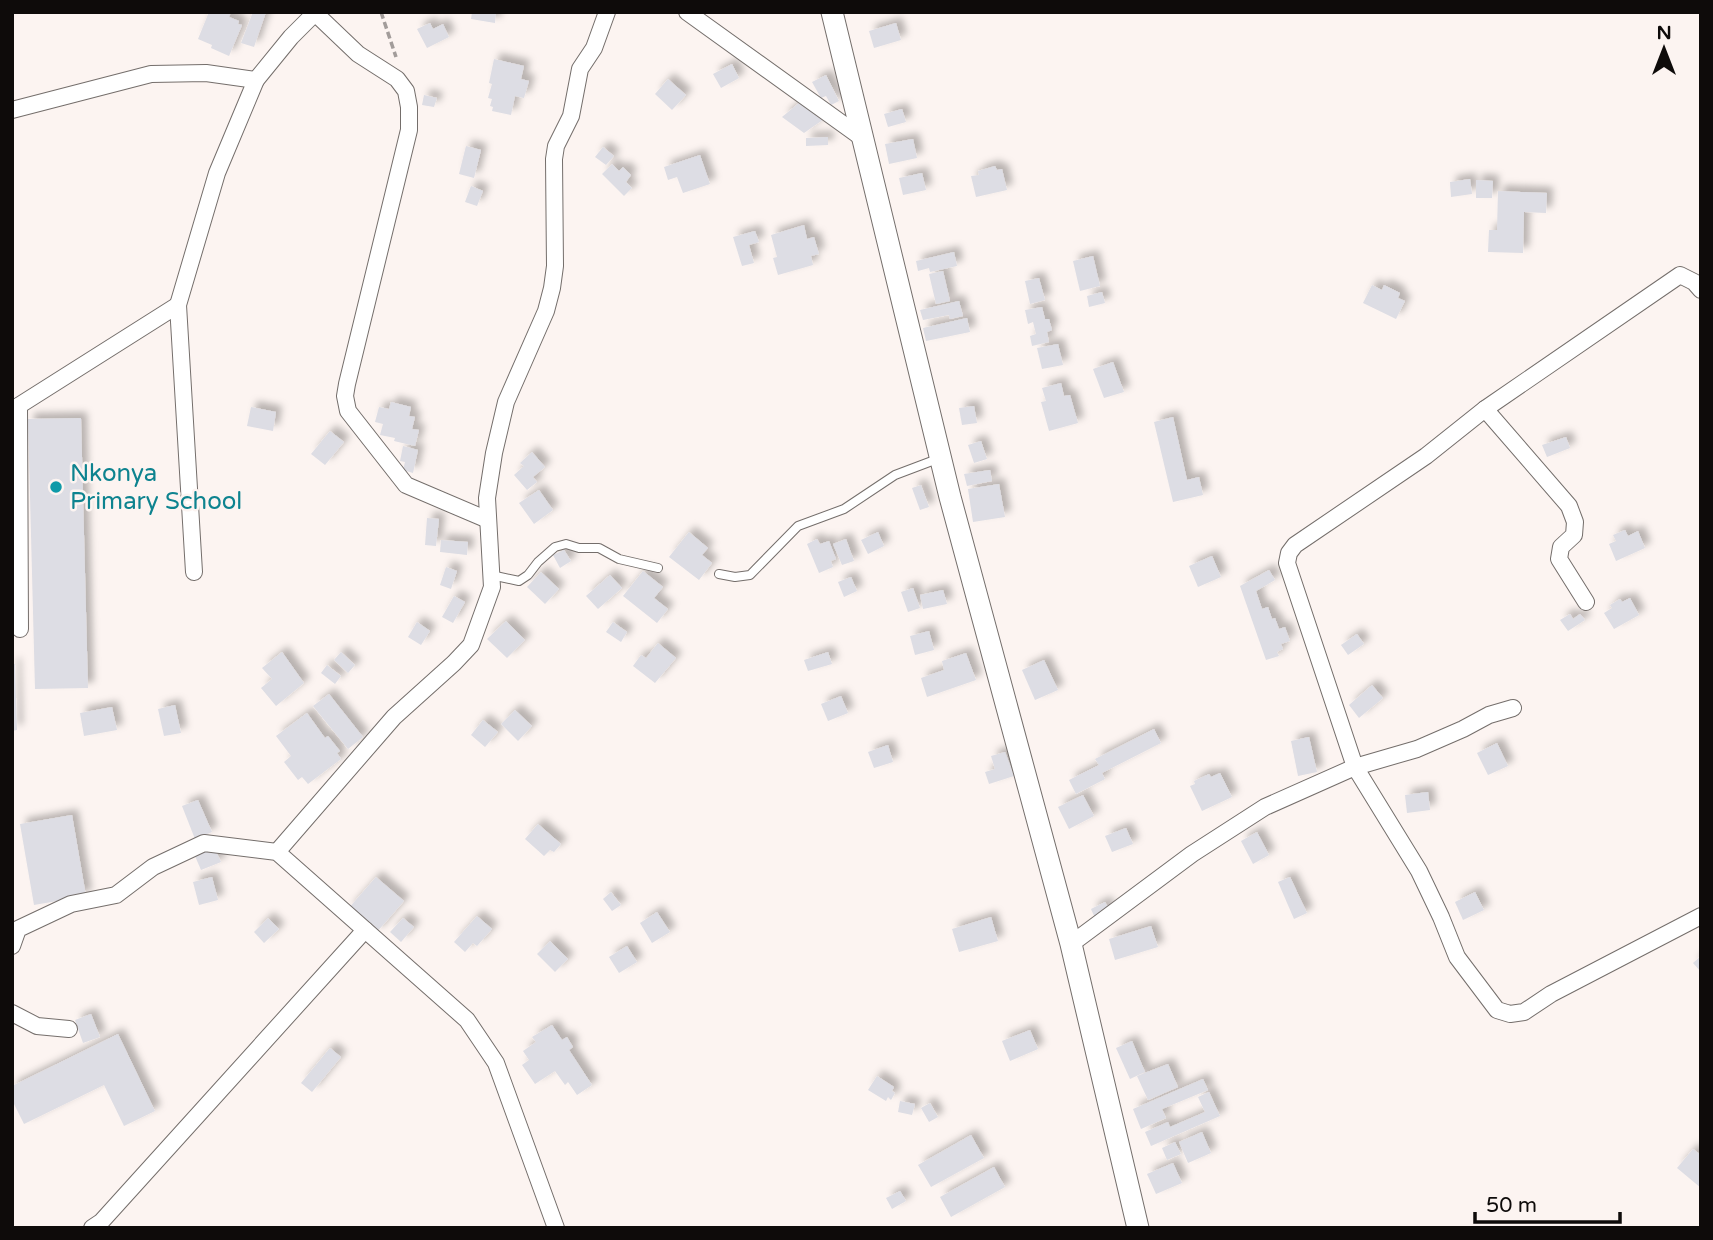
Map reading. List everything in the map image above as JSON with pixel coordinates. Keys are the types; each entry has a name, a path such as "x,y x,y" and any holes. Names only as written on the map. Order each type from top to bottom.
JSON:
{"street":[{"path":"277,852 394,717 471,645 492,587 487,498 506,402 546,311 552,288 555,266 556,146 571,116 580,69 594,48 607,12"},
{"path":"687,12 865,140"},
{"path":"832,12 940,458 1071,944 1138,1228"},
{"path":"194,572 178,305 217,173 256,80 291,37 315,13 358,54 397,79 406,91 409,107 409,130 347,384 345,396 348,411 406,485 488,520"},
{"path":"12,110 151,74 206,73 256,80"},
{"path":"1701,290 1680,275 1485,409 1426,456 1295,545 1289,553 1287,564 1355,767 1419,871 1457,957 1497,1010 1510,1014 1524,1012 1551,994 1701,916"},
{"path":"20,629 15,408 178,305"},
{"path":"1485,409 1569,506 1575,522 1574,535 1562,547 1559,559 1586,602"},
{"path":"1071,944 1192,854 1265,807 1355,767 1417,749 1489,715 1513,708"},
{"path":"12,946 18,929 71,904 116,895 153,867 204,843 277,852 467,1020 496,1063 556,1228"},
{"path":"92,1228 101,1222 365,930"},
{"path":"12,1013 37,1026 69,1029"}],"lane":[{"path":"719,574 735,577 750,575 798,526 844,509 895,475 940,458"},
{"path":"491,575 519,580 528,575 555,547 566,544 579,548 599,548 619,559 658,568"}],"path":[{"path":"381,12 397,60 397,79"}],"building":[{"path":"209,12 231,12 229,17 242,25 229,56 198,39"},
{"path":"253,12 266,12 254,47 241,43"},
{"path":"472,12 496,12 495,23 471,19"},
{"path":"430,23 433,29 443,24 449,37 427,48 417,29"},
{"path":"896,23 901,40 874,48 869,31"},
{"path":"494,59 524,66 521,79 529,81 524,98 515,96 511,115 492,111 493,107 490,106 492,99 488,98 492,84 489,83"},
{"path":"732,64 739,78 721,88 713,74"},
{"path":"826,75 839,101 831,105 826,96 821,98 812,82"},
{"path":"668,79 686,95 672,110 655,94"},
{"path":"424,95 437,98 434,107 422,105"},
{"path":"799,103 824,119 804,133 782,117"},
{"path":"902,109 906,122 888,127 884,114"},
{"path":"828,137 828,145 806,146 806,138"},
{"path":"913,139 917,158 889,164 885,144"},
{"path":"466,146 481,150 474,178 459,174"},
{"path":"603,147 614,156 606,165 595,157"},
{"path":"700,155 710,184 683,193 677,177 668,180 664,167"},
{"path":"612,164 619,171 623,167 631,175 626,182 632,188 624,196 602,174"},
{"path":"995,166 997,170 1002,169 1007,190 976,197 971,176 979,175 978,171"},
{"path":"922,173 926,190 903,195 899,178"},
{"path":"1470,179 1472,194 1451,197 1450,182"},
{"path":"1476,180 1493,181 1492,198 1476,198"},
{"path":"471,186 483,191 477,206 465,202"},
{"path":"1498,191 1547,193 1546,213 1524,212 1523,253 1488,252 1489,230 1497,230"},
{"path":"804,225 807,239 814,237 819,254 811,256 813,265 778,275 773,258 777,257 771,235"},
{"path":"755,231 759,242 749,245 754,263 742,266 733,237"},
{"path":"954,252 957,266 930,272 929,268 918,271 916,261"},
{"path":"1093,256 1100,286 1080,291 1073,261"},
{"path":"943,271 950,301 936,304 929,274"},
{"path":"1039,278 1045,300 1030,304 1025,281"},
{"path":"1372,285 1382,290 1384,285 1400,293 1398,298 1405,301 1396,319 1363,303"},
{"path":"1102,292 1105,303 1089,307 1087,296"},
{"path":"959,301 963,316 950,319 949,315 923,320 920,310"},
{"path":"1042,307 1052,330 1047,332 1049,342 1032,346 1030,336 1036,334 1033,322 1028,324 1025,310"},
{"path":"967,318 970,332 926,341 923,328"},
{"path":"1058,344 1063,365 1042,369 1037,348"},
{"path":"1113,362 1124,392 1104,398 1093,369"},
{"path":"1061,383 1064,396 1070,395 1078,423 1049,431 1041,402 1046,401 1042,388"},
{"path":"391,402 411,407 409,416 415,417 412,429 419,430 415,446 380,435 383,424 375,422 379,407 389,409"},
{"path":"974,406 977,423 962,425 959,408"},
{"path":"251,407 276,412 273,431 247,426"},
{"path":"1173,417 1187,480 1199,477 1203,495 1173,502 1154,422"},
{"path":"81,418 88,688 35,689 28,419"},
{"path":"330,431 344,442 325,465 311,454"},
{"path":"1566,437 1570,448 1547,457 1542,445"},
{"path":"981,441 987,459 974,463 968,445"},
{"path":"403,446 418,450 413,473 403,470 405,462 400,461"},
{"path":"532,452 545,467 533,477 537,482 527,490 514,475 524,466 520,463"},
{"path":"990,470 992,481 967,486 964,474"},
{"path":"999,484 1005,517 973,522 968,489"},
{"path":"921,485 929,507 920,510 912,488"},
{"path":"539,490 553,510 534,524 519,503"},
{"path":"427,518 439,519 436,546 425,545"},
{"path":"1625,530 1628,536 1638,531 1645,548 1616,561 1609,544 1616,541 1613,535"},
{"path":"689,532 708,548 702,555 712,563 699,580 669,557"},
{"path":"878,532 884,546 868,554 861,540"},
{"path":"817,539 820,544 829,541 836,559 831,561 833,567 819,573 807,544"},
{"path":"846,539 854,561 842,565 833,544"},
{"path":"441,540 468,542 467,555 440,552"},
{"path":"564,550 571,561 560,568 553,555"},
{"path":"1212,556 1221,577 1198,587 1189,566"},
{"path":"446,567 457,571 451,589 440,585"},
{"path":"1269,570 1275,580 1256,591 1262,609 1268,607 1279,629 1285,627 1290,641 1281,644 1283,649 1277,652 1279,656 1266,660 1240,586"},
{"path":"643,571 663,587 654,598 668,609 657,623 623,596"},
{"path":"541,572 559,589 545,604 527,587"},
{"path":"610,575 622,588 598,609 586,596"},
{"path":"851,577 857,591 844,597 838,582"},
{"path":"913,588 920,608 908,612 901,592"},
{"path":"943,590 947,604 923,609 920,595"},
{"path":"454,596 465,602 453,623 442,617"},
{"path":"1630,598 1639,615 1614,629 1604,613 1620,599 1622,602"},
{"path":"1570,614 1573,619 1580,614 1585,620 1568,631 1560,620"},
{"path":"506,621 525,640 507,658 487,639"},
{"path":"417,622 430,631 421,645 408,637"},
{"path":"613,622 627,632 621,642 606,632"},
{"path":"929,631 934,650 915,655 910,636"},
{"path":"1357,634 1364,644 1348,655 1341,645"},
{"path":"658,643 676,658 655,683 633,666 641,655 646,658"},
{"path":"282,652 304,683 276,706 261,688 272,679 262,668"},
{"path":"341,652 355,665 348,673 334,660"},
{"path":"828,652 832,664 808,671 804,660"},
{"path":"966,653 976,680 927,697 921,678 944,670 942,661"},
{"path":"1044,660 1058,690 1035,700 1022,670"},
{"path":"12,664 15,664 17,730 12,731"},
{"path":"327,665 341,676 335,684 321,673"},
{"path":"1372,685 1383,698 1359,718 1349,705"},
{"path":"329,694 363,737 348,749 313,706"},
{"path":"841,696 848,713 828,721 821,704"},
{"path":"175,705 181,733 164,736 158,709"},
{"path":"112,707 117,730 84,736 80,713"},
{"path":"515,710 532,726 518,741 501,724"},
{"path":"307,713 325,738 328,736 340,751 337,753 341,759 308,784 302,777 298,780 284,762 291,756 276,736"},
{"path":"483,720 498,732 485,747 471,735"},
{"path":"1154,729 1161,743 1102,773 1105,779 1076,794 1069,780 1099,765 1095,759"},
{"path":"1309,737 1317,772 1298,776 1291,741"},
{"path":"1497,743 1508,766 1488,775 1477,753"},
{"path":"888,745 893,762 874,768 868,752"},
{"path":"1005,752 1014,776 989,784 985,772 995,769 991,756"},
{"path":"1220,773 1232,797 1202,811 1190,786 1209,774 1211,777"},
{"path":"1428,792 1430,810 1407,813 1405,795"},
{"path":"1083,795 1094,816 1069,829 1058,807"},
{"path":"198,800 212,832 195,839 182,806"},
{"path":"72,815 86,896 34,905 20,824"},
{"path":"538,824 561,844 554,852 550,850 544,856 525,839"},
{"path":"1126,828 1133,844 1112,852 1105,836"},
{"path":"1257,832 1269,855 1253,864 1241,841"},
{"path":"214,847 221,862 201,870 195,856"},
{"path":"212,877 218,900 199,905 193,882"},
{"path":"376,877 404,901 376,933 348,909"},
{"path":"1290,877 1307,913 1294,919 1278,882"},
{"path":"611,892 621,905 612,911 603,899"},
{"path":"1475,892 1484,910 1463,920 1455,902"},
{"path":"1105,902 1110,911 1095,918 1091,909"},
{"path":"657,912 670,932 652,943 640,923"},
{"path":"477,916 492,929 477,946 473,943 465,952 454,942"},
{"path":"991,917 998,941 959,952 952,929"},
{"path":"268,918 279,929 264,943 254,932"},
{"path":"403,918 414,927 401,942 390,932"},
{"path":"1151,926 1158,947 1115,960 1109,939"},
{"path":"550,941 568,959 555,972 537,954"},
{"path":"627,946 637,962 619,973 609,957"},
{"path":"1701,956 1701,972 1693,963"},
{"path":"91,1014 100,1037 83,1043 75,1020"},
{"path":"552,1025 562,1040 567,1037 573,1047 569,1050 592,1085 577,1095 568,1082 565,1085 555,1071 535,1084 522,1065 529,1060 523,1051 536,1042 532,1037"},
{"path":"1030,1030 1038,1049 1010,1061 1002,1041"},
{"path":"118,1034 155,1111 124,1126 104,1085 24,1124 12,1100 12,1086"},
{"path":"1132,1041 1145,1072 1130,1079 1116,1048"},
{"path":"330,1048 341,1057 312,1092 301,1083"},
{"path":"1168,1064 1178,1087 1148,1100 1137,1076"},
{"path":"877,1076 894,1087 892,1091 895,1093 891,1100 888,1097 886,1101 868,1090"},
{"path":"1203,1079 1208,1090 1162,1109 1166,1118 1141,1129 1133,1109"},
{"path":"1209,1092 1220,1116 1151,1146 1145,1132 1168,1122 1170,1127 1205,1112 1198,1097"},
{"path":"900,1101 915,1104 912,1115 898,1112"},
{"path":"930,1103 938,1117 929,1122 921,1108"},
{"path":"1202,1132 1211,1153 1188,1163 1179,1142"},
{"path":"971,1135 984,1158 931,1187 918,1165"},
{"path":"1175,1142 1181,1154 1167,1160 1162,1148"},
{"path":"1693,1149 1701,1155 1701,1188 1677,1168"},
{"path":"1173,1163 1182,1183 1156,1194 1147,1174"},
{"path":"994,1167 1005,1187 951,1217 940,1197"},
{"path":"900,1191 906,1201 892,1209 886,1198"}],"place":[{"name":"Nkonya Primary School","path":"56,487"}]}
